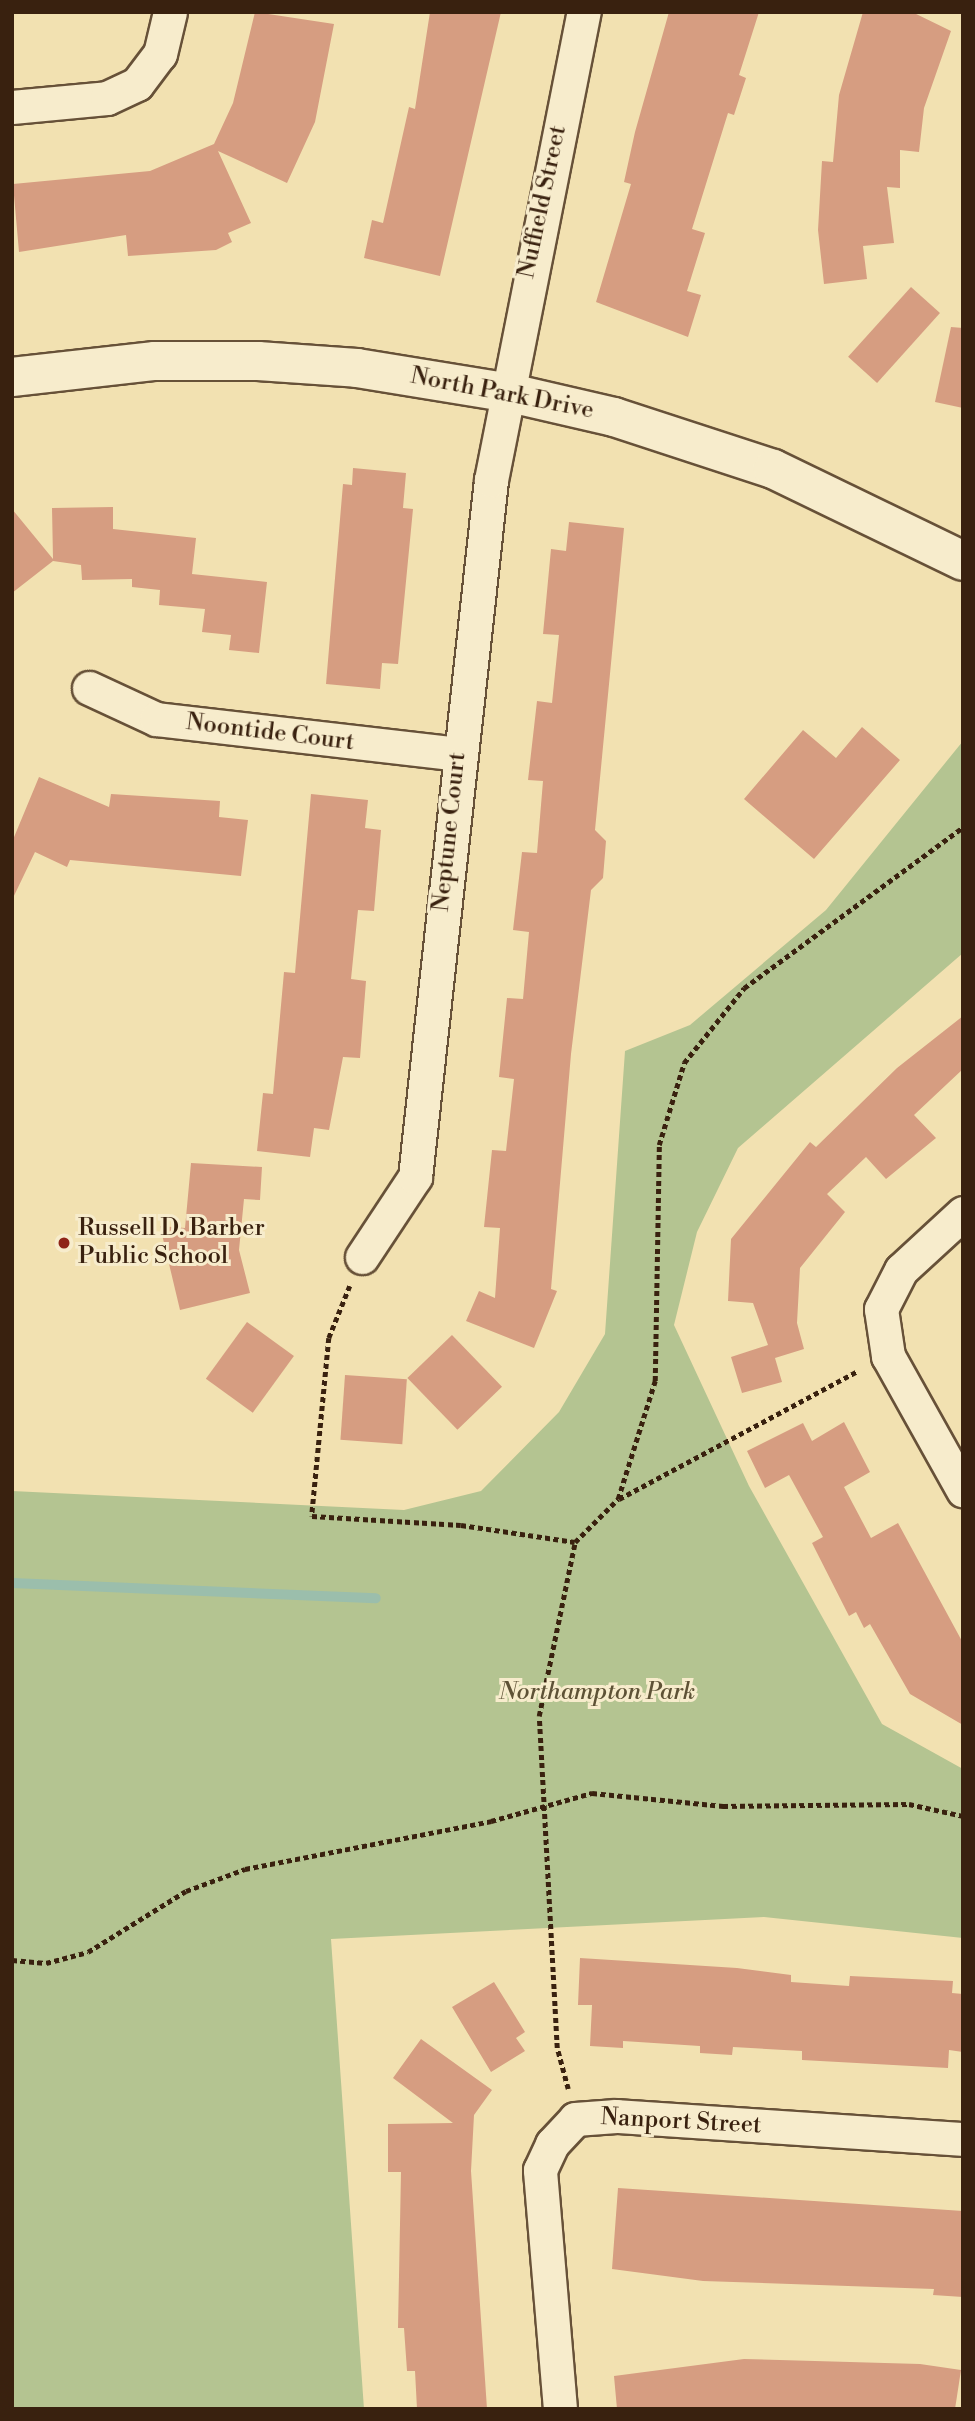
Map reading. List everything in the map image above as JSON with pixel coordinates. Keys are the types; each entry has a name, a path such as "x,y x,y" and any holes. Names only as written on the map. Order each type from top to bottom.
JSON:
{"main road":[{"name":"North Park Drive","path":"12,377 155,361 258,361 357,368 506,392 614,417 773,469 963,561"}],"street":[{"path":"12,107 107,97 137,84 160,54 170,12"},
{"name":"Nuffield Street","path":"506,392 584,12"},
{"name":"Neptune Court","path":"362,1257 415,1177 457,754 506,392"},
{"name":"Noontide Court","path":"89,688 156,719 457,754"},
{"path":"963,1213 901,1270 881,1309 888,1356 963,1490"},
{"name":"Nanport Street","path":"561,2409 540,2170 552,2144 575,2119 616,2116 963,2139"}],"path":[{"path":"618,1499 655,1381 659,1145 684,1063 744,988 963,827"},
{"path":"362,1257 329,1338 312,1516 461,1525 575,1542"},
{"path":"575,2119 557,2048 540,1804 539,1716 575,1542 618,1499 888,1356"},
{"path":"12,1960 46,1963 88,1952 186,1892 245,1869 491,1821 540,1804 592,1793 723,1806 909,1804 963,1816"}],"green space":[{"name":"Northampton Park","path":"963,741 963,953 738,1148 697,1232 674,1325 749,1486 882,1724 963,1769 963,1938 764,1917 331,1939 364,2409 12,2409 12,1491 404,1510 481,1491 559,1412 605,1334 625,1051 690,1025 826,910"}],"building":[{"path":"255,12 334,24 315,122 287,183 218,151 251,223 228,233 232,242 216,250 128,256 126,235 19,252 13,184 150,171 214,144 233,103"},
{"path":"430,12 501,12 440,276 364,258 372,220 383,223 409,107 415,109"},
{"path":"669,12 759,12 739,75 746,78 734,115 728,113 692,229 705,233 687,291 701,295 688,337 596,302 631,184 624,182 635,132"},
{"path":"863,12 912,12 951,31 924,108 919,152 900,150 900,188 887,187 894,243 863,246 867,279 824,284 818,230 822,161 833,162 839,95"},
{"path":"911,287 940,313 877,383 848,357"},
{"path":"951,327 963,328 963,408 935,402"},
{"path":"353,468 406,473 403,508 413,509 398,664 382,663 380,689 326,684 343,484 352,485"},
{"path":"113,507 113,529 196,538 192,574 267,582 259,653 229,650 231,635 202,632 205,609 159,605 160,590 132,587 132,579 82,580 81,565 53,561 12,593 12,509 53,559 52,508"},
{"path":"569,522 624,528 595,830 606,841 603,878 591,890 571,1054 551,1289 557,1291 534,1348 466,1321 479,1291 495,1298 500,1228 484,1227 492,1150 506,1151 514,1079 499,1077 507,998 523,999 529,932 513,930 522,852 537,853 543,781 528,780 537,701 552,703 559,635 543,634 551,549 566,551"},
{"path":"862,727 900,760 814,859 744,799 803,730 836,758"},
{"path":"39,777 109,807 111,794 220,801 219,817 248,820 241,876 70,860 67,867 35,852 12,900 12,842"},
{"path":"311,794 368,800 365,828 381,830 374,911 358,910 351,979 366,981 360,1058 343,1057 329,1130 314,1128 310,1157 257,1151 263,1093 273,1094 284,972 295,973"},
{"path":"963,1016 963,1069 914,1115 936,1138 886,1179 866,1157 827,1194 845,1212 800,1268 797,1323 804,1349 775,1358 782,1382 742,1393 731,1357 768,1345 753,1303 728,1301 731,1239 810,1142 816,1147 897,1068"},
{"path":"191,1163 262,1167 260,1200 244,1199 239,1250 250,1293 180,1310 160,1226 185,1228"},
{"path":"247,1322 294,1356 253,1413 206,1379"},
{"path":"452,1335 502,1387 457,1430 407,1378"},
{"path":"345,1375 407,1379 402,1444 340,1440"},
{"path":"844,1422 870,1472 844,1487 871,1538 898,1523 963,1643 963,1725 910,1694 870,1624 864,1628 856,1612 849,1616 812,1543 823,1537 789,1475 765,1488 747,1451 803,1423 812,1441"},
{"path":"580,1958 737,1968 791,1975 791,1982 849,1986 850,1976 953,1981 952,1993 963,1994 963,2052 949,2050 948,2068 802,2060 802,2051 733,2047 732,2055 700,2053 700,2046 623,2041 623,2048 590,2046 592,2005 578,2005"},
{"path":"494,1982 525,2032 516,2038 525,2051 491,2072 452,2007"},
{"path":"421,2039 492,2090 474,2115 471,2171 487,2409 417,2409 415,2371 407,2371 404,2328 398,2328 401,2172 388,2172 388,2124 453,2123 393,2078"},
{"path":"618,2188 963,2211 963,2297 933,2295 934,2289 703,2281 612,2269"},
{"path":"744,2359 920,2364 961,2370 955,2409 617,2409 614,2376"}],"waterway":[{"path":"12,1583 376,1598"}],"place":[{"name":"Russell D. Barber Public School","path":"64,1243"}]}
